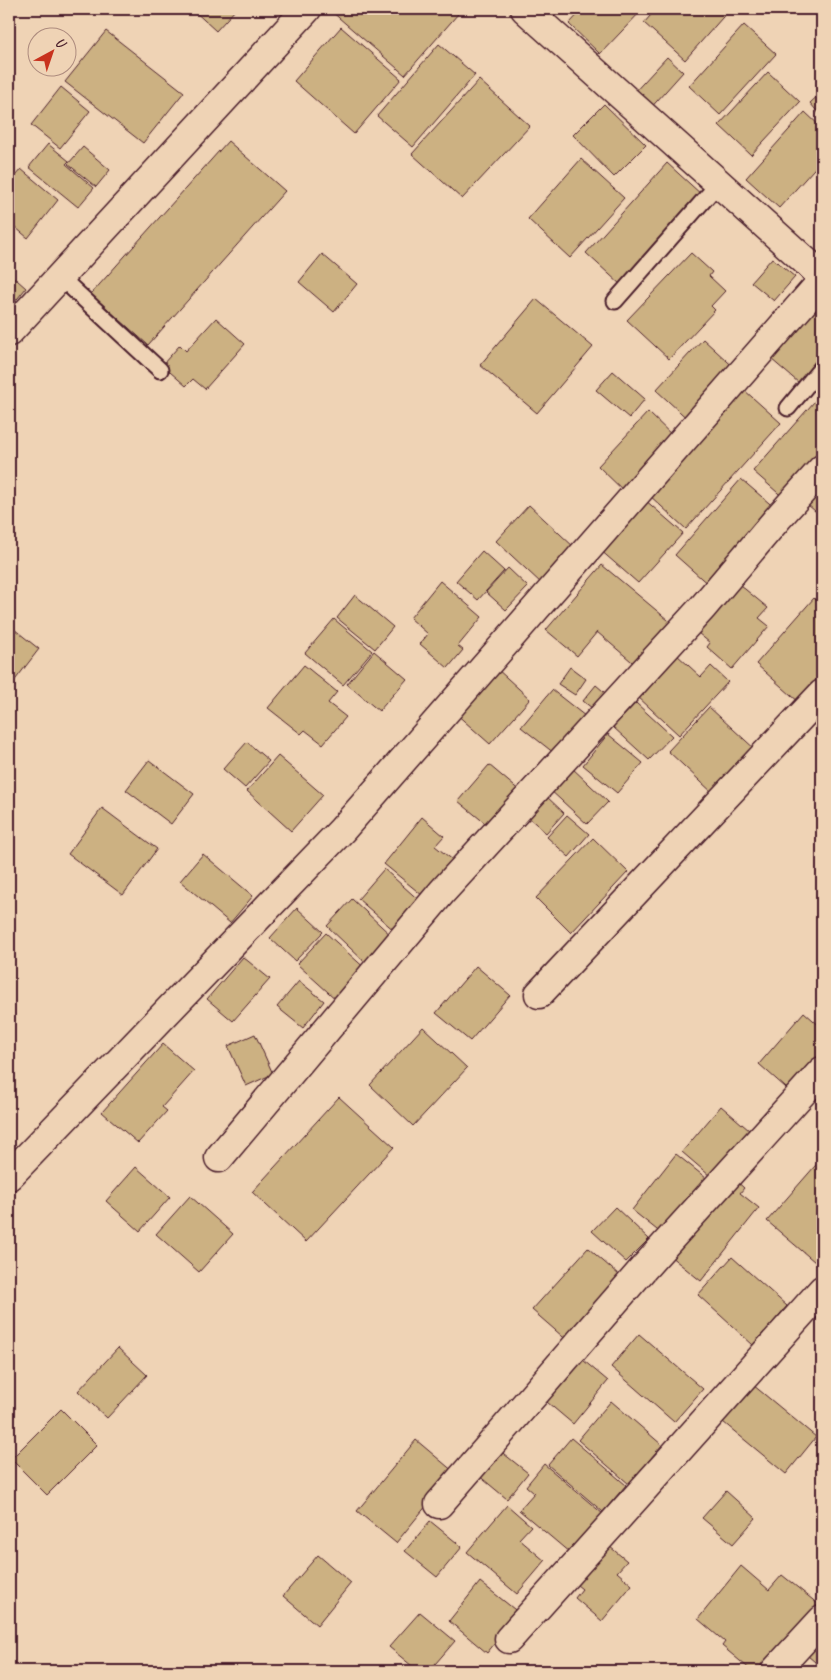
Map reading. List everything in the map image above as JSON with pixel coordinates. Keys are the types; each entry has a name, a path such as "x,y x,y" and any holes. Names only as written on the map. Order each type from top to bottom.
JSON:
{"street":[{"path":"9,332 307,9"},
{"path":"529,10 718,184 822,276"},
{"path":"9,1176 342,830 822,281"},
{"path":"219,1158 442,892 703,607 822,469"},
{"path":"539,994 822,694"},
{"path":"439,1504 644,1269 822,1071"},
{"path":"509,1639 822,1290"},
{"path":"776,1671 822,1620"}],"lane":[{"path":"615,301 718,184"},
{"path":"59,276 160,370"},
{"path":"788,408 822,367"}],"building":[{"path":"192,9 236,9 216,31"},
{"path":"334,9 452,9 458,14 405,75 331,11"},
{"path":"583,9 643,9 600,54 569,24"},
{"path":"656,9 730,9 685,60 644,23"},
{"path":"744,25 776,54 720,115 689,86"},
{"path":"341,27 401,79 354,134 294,81"},
{"path":"106,31 184,92 143,143 65,82 68,78 78,78 78,66"},
{"path":"439,44 475,75 413,147 377,116"},
{"path":"667,57 683,72 648,111 631,96"},
{"path":"768,72 800,102 751,155 719,125"},
{"path":"479,80 530,126 462,199 412,154"},
{"path":"61,87 90,111 60,148 31,125"},
{"path":"822,92 822,117 810,103"},
{"path":"604,104 646,145 614,177 573,135"},
{"path":"805,112 822,128 822,160 779,208 746,178"},
{"path":"228,141 285,191 148,345 91,294"},
{"path":"48,144 69,161 66,164 94,188 78,207 29,167"},
{"path":"83,147 110,170 96,187 68,164"},
{"path":"581,159 624,198 570,258 528,219"},
{"path":"667,163 702,195 621,285 586,253"},
{"path":"21,169 58,200 28,238 9,222 9,183"},
{"path":"691,253 712,272 709,276 725,291 711,306 715,310 669,359 627,320"},
{"path":"322,254 357,284 334,312 299,282"},
{"path":"772,258 795,277 774,301 751,282"},
{"path":"9,273 26,288 9,309"},
{"path":"536,299 593,347 537,413 480,365"},
{"path":"820,305 822,307 822,357 799,383 771,359"},
{"path":"216,318 245,344 205,389 193,379 186,386 162,365 180,345 186,351"},
{"path":"703,339 739,372 692,423 656,390"},
{"path":"613,371 645,399 629,418 596,390"},
{"path":"743,389 781,423 686,529 648,494"},
{"path":"822,393 822,459 786,500 753,471"},
{"path":"648,412 678,441 628,495 598,466"},
{"path":"822,474 822,517 801,499"},
{"path":"741,479 776,509 710,586 675,555"},
{"path":"644,499 683,533 638,583 599,549"},
{"path":"529,505 575,548 542,584 496,541"},
{"path":"482,551 504,571 478,600 456,581"},
{"path":"602,565 674,625 638,667 597,632 577,656 546,630"},
{"path":"508,568 528,587 506,610 486,592"},
{"path":"440,581 482,617 458,646 463,650 448,668 420,644 428,634 410,618"},
{"path":"740,585 768,608 759,618 769,626 732,669 707,647 710,643 698,633"},
{"path":"355,595 393,627 375,649 337,618"},
{"path":"814,598 822,605 822,677 800,703 756,664"},
{"path":"334,619 372,651 343,685 305,653"},
{"path":"9,625 39,649 9,688"},
{"path":"374,651 407,679 379,711 347,684"},
{"path":"676,654 701,677 711,666 728,682 679,735 637,696"},
{"path":"304,665 337,692 328,703 346,717 323,744 305,730 301,734 268,708"},
{"path":"570,667 586,679 575,695 558,684"},
{"path":"496,668 530,699 490,744 455,713"},
{"path":"596,685 610,697 597,712 583,701"},
{"path":"552,690 590,720 559,757 521,727"},
{"path":"636,703 672,736 649,760 613,727"},
{"path":"709,707 757,751 716,796 668,751"},
{"path":"608,734 643,763 617,793 583,765"},
{"path":"247,742 269,761 245,788 223,769"},
{"path":"278,756 323,795 291,831 247,791"},
{"path":"149,760 194,794 171,824 126,790"},
{"path":"489,765 521,792 491,828 458,801"},
{"path":"570,766 608,802 587,824 549,789"},
{"path":"545,795 564,813 546,833 526,815"},
{"path":"102,808 157,849 123,895 68,854"},
{"path":"567,815 589,834 569,857 547,837"},
{"path":"422,817 444,836 435,846 458,864 428,900 384,864"},
{"path":"593,838 628,872 571,933 536,898"},
{"path":"203,854 253,896 230,923 180,881"},
{"path":"384,869 422,903 396,932 358,899"},
{"path":"352,899 395,939 369,966 327,926"},
{"path":"297,908 323,932 295,961 270,938"},
{"path":"326,933 368,971 339,1002 297,964"},
{"path":"243,957 270,979 233,1021 207,999"},
{"path":"476,966 510,995 470,1041 436,1013"},
{"path":"299,981 324,1001 303,1028 277,1007"},
{"path":"804,1012 822,1028 822,1062 794,1095 759,1064"},
{"path":"423,1027 467,1068 413,1126 370,1085"},
{"path":"255,1034 273,1074 246,1086 228,1046"},
{"path":"163,1044 194,1071 162,1107 167,1111 138,1143 102,1112"},
{"path":"339,1097 394,1147 306,1242 252,1192"},
{"path":"721,1106 749,1130 710,1176 682,1152"},
{"path":"676,1154 706,1178 662,1234 632,1210"},
{"path":"822,1158 822,1268 767,1221"},
{"path":"136,1167 170,1197 140,1231 106,1201"},
{"path":"733,1178 744,1188 740,1193 759,1208 701,1281 670,1256"},
{"path":"190,1196 233,1234 199,1272 156,1234"},
{"path":"615,1207 649,1239 626,1262 592,1231"},
{"path":"588,1248 626,1281 570,1343 532,1310"},
{"path":"732,1257 787,1306 753,1345 698,1295"},
{"path":"639,1334 703,1389 674,1422 611,1367"},
{"path":"118,1348 147,1375 107,1418 78,1391"},
{"path":"577,1355 608,1381 573,1424 541,1397"},
{"path":"753,1385 816,1437 786,1474 723,1422"},
{"path":"611,1401 662,1445 629,1484 578,1440"},
{"path":"61,1409 97,1445 47,1495 11,1459"},
{"path":"571,1438 626,1485 603,1512 548,1465"},
{"path":"416,1440 454,1472 396,1543 357,1511"},
{"path":"499,1450 528,1473 507,1499 478,1475"},
{"path":"544,1464 603,1514 570,1553 519,1510 534,1493 526,1486"},
{"path":"726,1491 756,1518 733,1544 702,1518"},
{"path":"507,1505 531,1526 519,1539 545,1561 517,1594 467,1552"},
{"path":"430,1521 462,1547 437,1577 405,1551"},
{"path":"609,1546 627,1561 617,1572 632,1585 602,1621 575,1598 582,1589 577,1585"},
{"path":"318,1555 351,1583 317,1625 283,1596"},
{"path":"741,1566 769,1590 782,1575 818,1604 763,1671 752,1671 722,1646 725,1642 698,1619"},
{"path":"480,1582 519,1613 487,1653 449,1621"},
{"path":"420,1612 455,1641 429,1671 418,1671 389,1647"},
{"path":"822,1626 822,1668 801,1650"}]}
